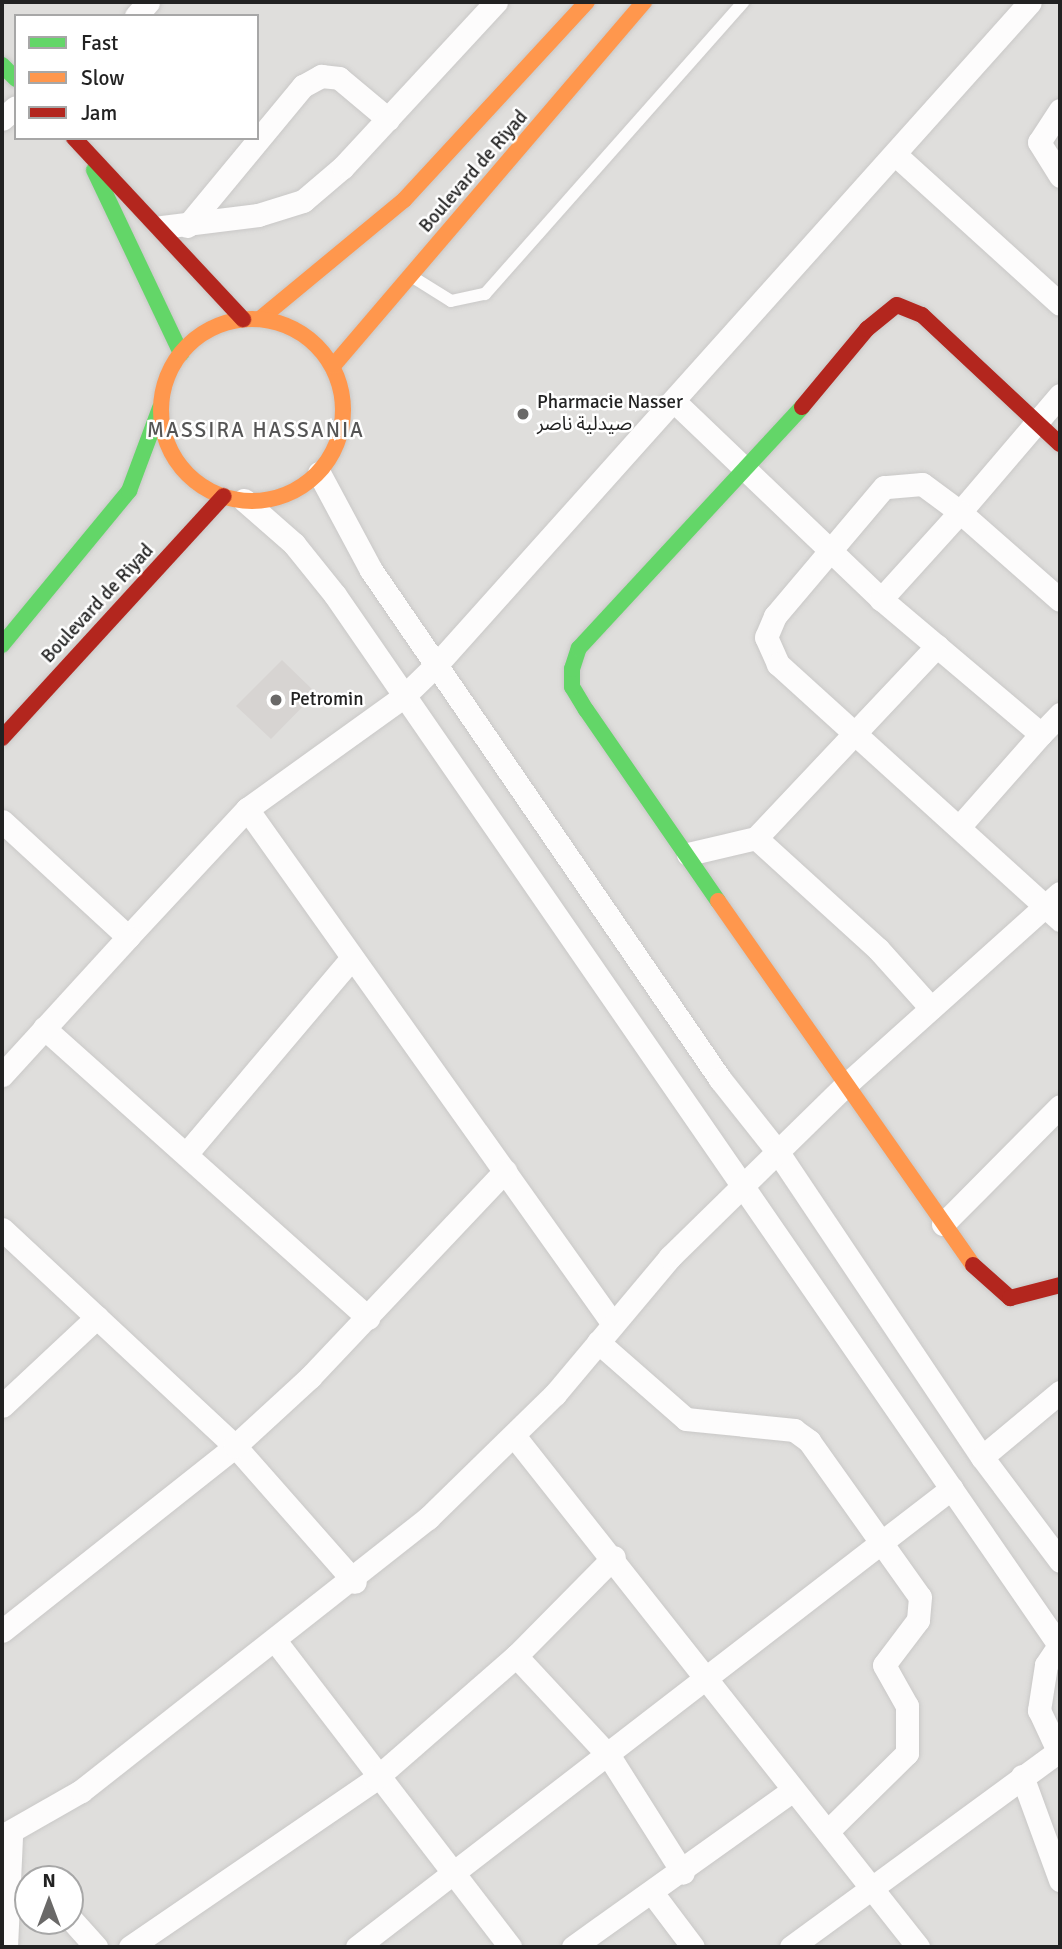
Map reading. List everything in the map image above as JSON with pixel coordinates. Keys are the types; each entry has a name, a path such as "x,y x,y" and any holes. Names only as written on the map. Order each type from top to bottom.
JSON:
{"main road":[{"name":"Boulevard de Riyad","path":"252,319 404,200 587,2"},
{"name":"Boulevard de Riyad","path":"333,366 644,2"},
{"path":"76,140 252,319 315,342 333,366 343,421 319,472 297,489 234,498 197,482 176,460 164,432 161,402"},
{"path":"89,154 181,353"},
{"path":"1060,444 922,315 897,305 867,329 750,469 579,648 572,668 572,687 586,710 849,1082 982,1278 1003,1295 1024,1299 1060,1285"},
{"path":"2,645 129,491 181,353 209,330 252,319"},
{"name":"Boulevard de Riyad","path":"2,738 234,498"}],"street":[{"path":"162,228 187,226 303,201 388,119 496,2"},
{"path":"2,1075 247,809 404,696 438,663 898,157 1030,2"},
{"path":"259,139 303,86 321,76 339,78 388,119"},
{"path":"1060,110 1040,142 1060,176"},
{"path":"187,226 258,140"},
{"path":"898,157 1060,303"},
{"path":"881,599 1060,395"},
{"path":"676,402 750,469 881,599 1041,734"},
{"path":"319,472 371,570 438,663 720,1079 777,1151 982,1457 1060,1561"},
{"path":"6,1947 9,1863 6,1836 81,1791 355,1582 515,1437 605,1333 777,1151 931,1008 1056,907 958,827 855,735 767,650 775,616 831,547 891,484 922,484 960,512 1060,600"},
{"path":"234,498 294,544 335,595 746,1182 1060,1645 1039,1698 1045,1732 1059,1754 1022,1776 792,1947"},
{"path":"688,854 756,838 937,646"},
{"path":"958,827 1060,714"},
{"path":"247,809 505,1171 605,1333 686,1419 794,1430 827,1461 878,1543 919,1597 918,1620 884,1665 907,1706 911,1738 891,1776 827,1832"},
{"path":"2,821 128,937"},
{"path":"756,838 878,949 931,1008"},
{"path":"187,1153 352,958"},
{"path":"44,1028 187,1153 368,1318"},
{"path":"943,1224 1060,1106"},
{"path":"2,1632 235,1446 368,1318 505,1171"},
{"path":"2,1229 235,1446 355,1582"},
{"path":"2,1406 97,1317"},
{"path":"982,1457 1060,1392"},
{"path":"515,1437 710,1677 793,1790 872,1885 918,1947"},
{"path":"357,1947 456,1876 878,1543 952,1488"},
{"path":"130,1947 375,1779 516,1656 614,1557"},
{"path":"277,1643 375,1779 456,1876 510,1947"},
{"path":"516,1656 609,1756 683,1873"},
{"path":"1022,1776 1060,1880"},
{"path":"573,1947 683,1873 793,1790"},
{"path":"9,1863 14,1867"},
{"path":"653,1894 693,1947"},
{"path":"84,1934 96,1947"}],"lane":[{"path":"411,276 451,301 485,294 743,2"}],"shaded area":[{"path":"2,2 1060,2 1060,1947 2,1947"}],"building":[{"name":"Petromin","path":"282,660 316,693 271,739 236,706"}],"traffic: fast":[{"path":"2,65 14,77"},
{"path":"94,170 181,353"},
{"path":"718,901 586,710 572,687 572,669 579,648 802,407"},
{"path":"2,645 129,491 160,408"}],"traffic: slow":[{"path":"260,319 404,200 587,2"},
{"path":"333,366 644,2"},
{"path":"252,319 287,326 316,346 336,375 343,410 336,445 316,474 287,494 252,501 217,494 188,474 168,445 161,410 168,375 188,346 217,326 252,319"},
{"path":"718,901 973,1265"}],"traffic: jam":[{"path":"76,140 243,319"},
{"path":"802,407 867,329 897,305 922,315 1060,444"},
{"path":"2,738 224,496"},
{"path":"973,1265 1010,1298 1060,1285"}],"place":[{"name":"Pharmacie Nasser صيدلية ناصر","path":"523,414"},
{"name":"Petromin","path":"276,700"}],"district":[{"name":"MASSIRA HASSANIA","path":"256,430"}]}
